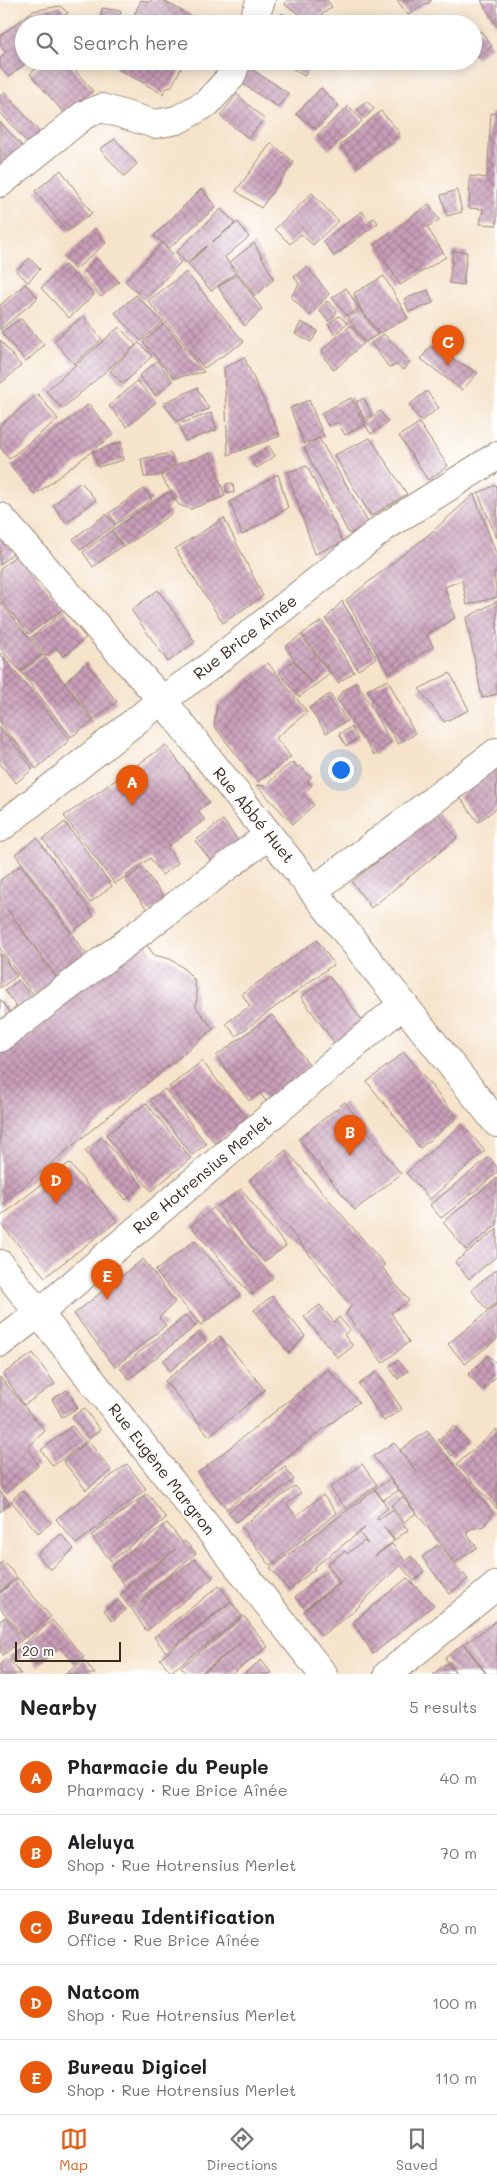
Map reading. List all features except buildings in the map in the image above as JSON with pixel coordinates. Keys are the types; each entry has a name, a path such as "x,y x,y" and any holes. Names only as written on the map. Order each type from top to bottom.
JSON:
{"street":[{"path":"255,15 261,0"},
{"path":"0,183 84,114 102,108 155,124 177,120 207,103 231,77 234,70"},
{"name":"Rue Brice Aînée","path":"0,828 162,700 209,667 383,528 497,456"},
{"name":"Rue Abbé Huet","path":"0,517 162,700 497,1123"},
{"path":"314,890 497,752"},
{"path":"0,1038 269,835"},
{"name":"Rue Hotrensius Merlet","path":"0,1343 39,1313 403,1004"},
{"name":"Rue Eugène Margron","path":"0,1264 323,1674"},
{"path":"388,1674 497,1585"}],"place":[{"name":"Bureau Identification","path":"448,366"},
{"name":"Pharmacie du Peuple","path":"132,806"},
{"name":"Aleluya","path":"350,1156"},
{"name":"Natcom","path":"56,1204"},
{"name":"Bureau Digicel","path":"107,1300"}]}
